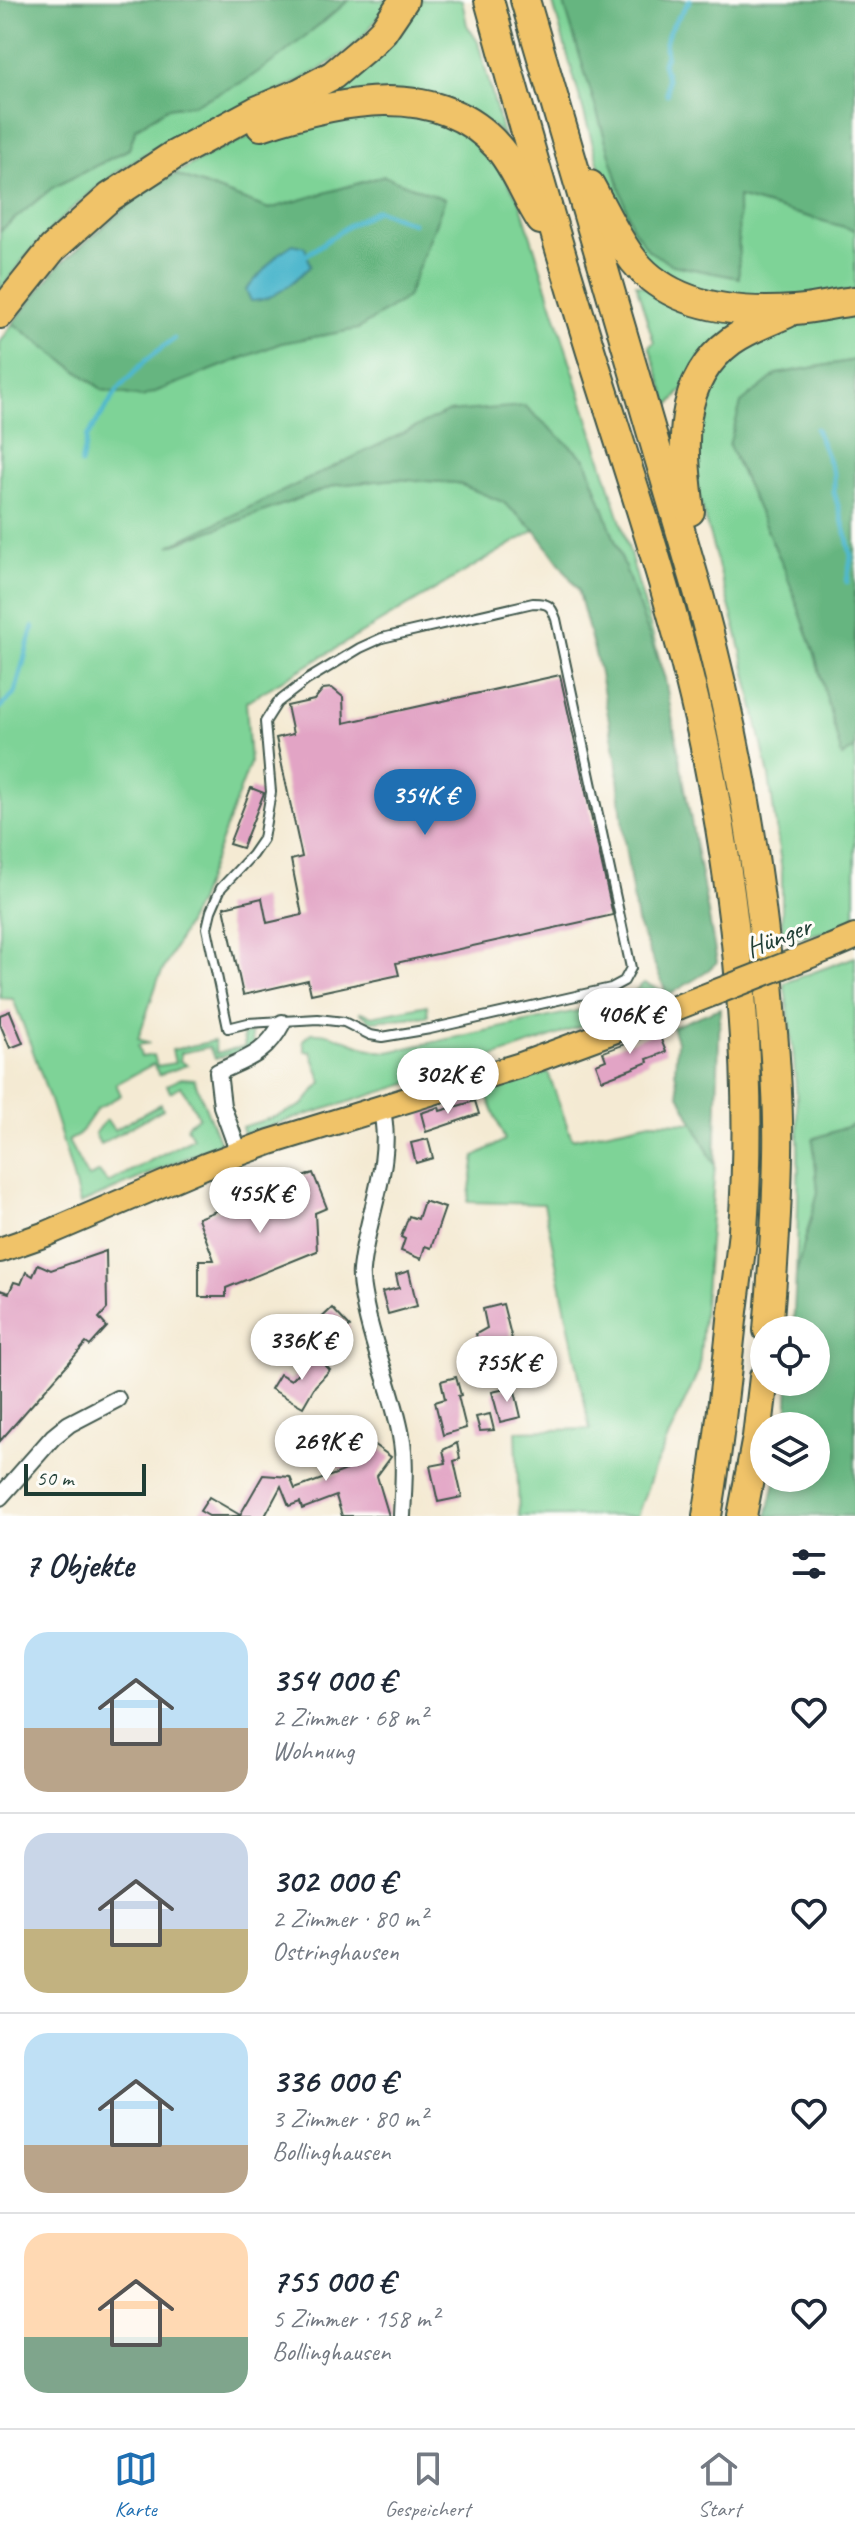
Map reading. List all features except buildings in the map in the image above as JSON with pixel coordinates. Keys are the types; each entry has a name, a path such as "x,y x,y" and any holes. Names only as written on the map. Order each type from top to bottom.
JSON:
{"highway":[{"path":"0,314 52,249 91,212 152,168 256,111 333,75 371,43 404,0"},
{"path":"489,0 676,629 707,757 731,901 744,1067 746,1145 743,1217 720,1432 707,1516"},
{"path":"525,0 698,591 724,691 748,811 769,975 778,1152 769,1316"},
{"path":"209,138 351,104 394,101 433,105 470,123 497,145 561,249"},
{"path":"563,136 624,246 637,264 676,294 710,306 735,309 794,310 855,301"},
{"path":"698,591 684,454 684,427 692,395 705,370 730,342 794,310"},
{"path":"742,1516 762,1396"}],"main road":[{"name":"Hünger","path":"0,1250 46,1234 239,1153 302,1130 521,1065 855,937"}],"street":[{"path":"239,1153 222,1106 218,1072 258,1054 282,1023"},
{"path":"381,1107 386,1131 385,1151 366,1237 361,1280 367,1322 402,1438 402,1516"},
{"path":"0,1497 53,1437 69,1424 117,1399"}],"lane":[{"path":"533,603 546,603 552,607 556,619 631,968 624,981 611,988 382,1037 370,1035 344,1022 318,1019 282,1023 248,1023 228,1028 207,928 221,888 263,839 271,792 265,722 277,703 307,680 382,638 533,603"}],"green space":[{"path":"0,0 349,0 245,81 195,104 167,108 136,128 129,149 52,188 0,231"},
{"path":"349,0 391,0 356,43 311,75 162,144 116,173 52,228 0,291 0,231 52,188 129,149 136,129 167,108 195,104 324,22"},
{"path":"414,0 462,0 467,25 478,42 504,138 493,126 308,105"},
{"path":"552,0 563,0 632,227 649,251 737,197 855,230 855,290 786,301 706,296 645,261 609,201"},
{"path":"563,0 855,0 855,230 738,197 739,278 673,265 649,251 632,227"},
{"path":"428,113 487,148 520,202 624,532 665,679 586,460 524,406 180,542 336,485 396,479 457,483 503,502 535,530 246,702 250,763 198,902 158,980 138,1039 150,1043 138,1045 141,1057 154,1055 157,1066 175,1063 172,1050 214,1041 216,1053 245,1047 243,1035 251,1033 253,1045 240,1052 215,1058 209,1047 181,1053 180,1061 187,1065 159,1075 153,1064 116,1084 121,1095 97,1109 79,1135 68,1141 88,1178 99,1172 108,1183 193,1138 187,1127 199,1117 181,1086 170,1092 167,1085 181,1078 194,1079 220,1143 80,1204 50,1100 23,1024 13,999 0,998 0,343 13,323 103,390 142,397 281,343 358,329 384,176 269,209 174,174 246,138 334,114"},
{"path":"174,174 269,209 384,176 445,199 407,297 358,329 281,343 142,397 103,390 13,323 59,265 138,197"},
{"path":"636,284 744,318 669,406 649,346 654,343"},
{"path":"855,313 855,360 777,374 729,445 785,570 815,654 842,756 855,748 855,920 830,931 782,940 782,872 769,776 738,637 699,497 694,465 704,389 732,353 781,324"},
{"path":"855,360 855,748 842,757 815,654 785,570 729,445 741,403 777,374"},
{"path":"525,406 586,460 665,679 717,962 671,994 666,992 637,922 624,840 616,756 599,669 578,589 535,530 503,502 457,483 396,479 336,485 169,546 447,412"},
{"path":"855,957 855,1124 813,1139 818,1192 796,1274 798,1128 794,1056 784,983"},
{"path":"644,983 666,992 562,1033 457,1069 244,1134 242,1127 303,1105 322,1082 311,1052 305,1051 303,1040 311,1033 331,1035 388,1052 609,1004 628,997"},
{"path":"427,1005 428,1016 371,1021 360,1013 372,1016"},
{"path":"720,1008 715,1165 679,1095 675,1071 677,1041 672,1027"},
{"path":"548,1072 572,1139 651,1122 694,1123 715,1165 699,1370 654,1469 637,1516 519,1516 516,1431 590,1429 544,1204 468,1202 475,1156 505,1140 485,1091"},
{"path":"161,1104 163,1109 100,1144 95,1134 105,1121 114,1130"},
{"path":"855,1124 855,1516 767,1516 773,1492 830,1492 830,1412 788,1412 788,1396 830,1396 830,1316 794,1316 796,1274 818,1192 813,1139"}],"water":[{"path":"293,244 305,247 310,266 275,294 251,301 246,290 278,254"}],"waterway":[{"path":"667,94 663,63 666,40 690,0"},
{"path":"305,256 377,210 413,223"},
{"path":"81,464 87,437 119,388 146,360 174,339"},
{"path":"816,429 834,474 834,492 847,537 851,557 847,582"},
{"path":"0,708 15,693 33,627"}]}
